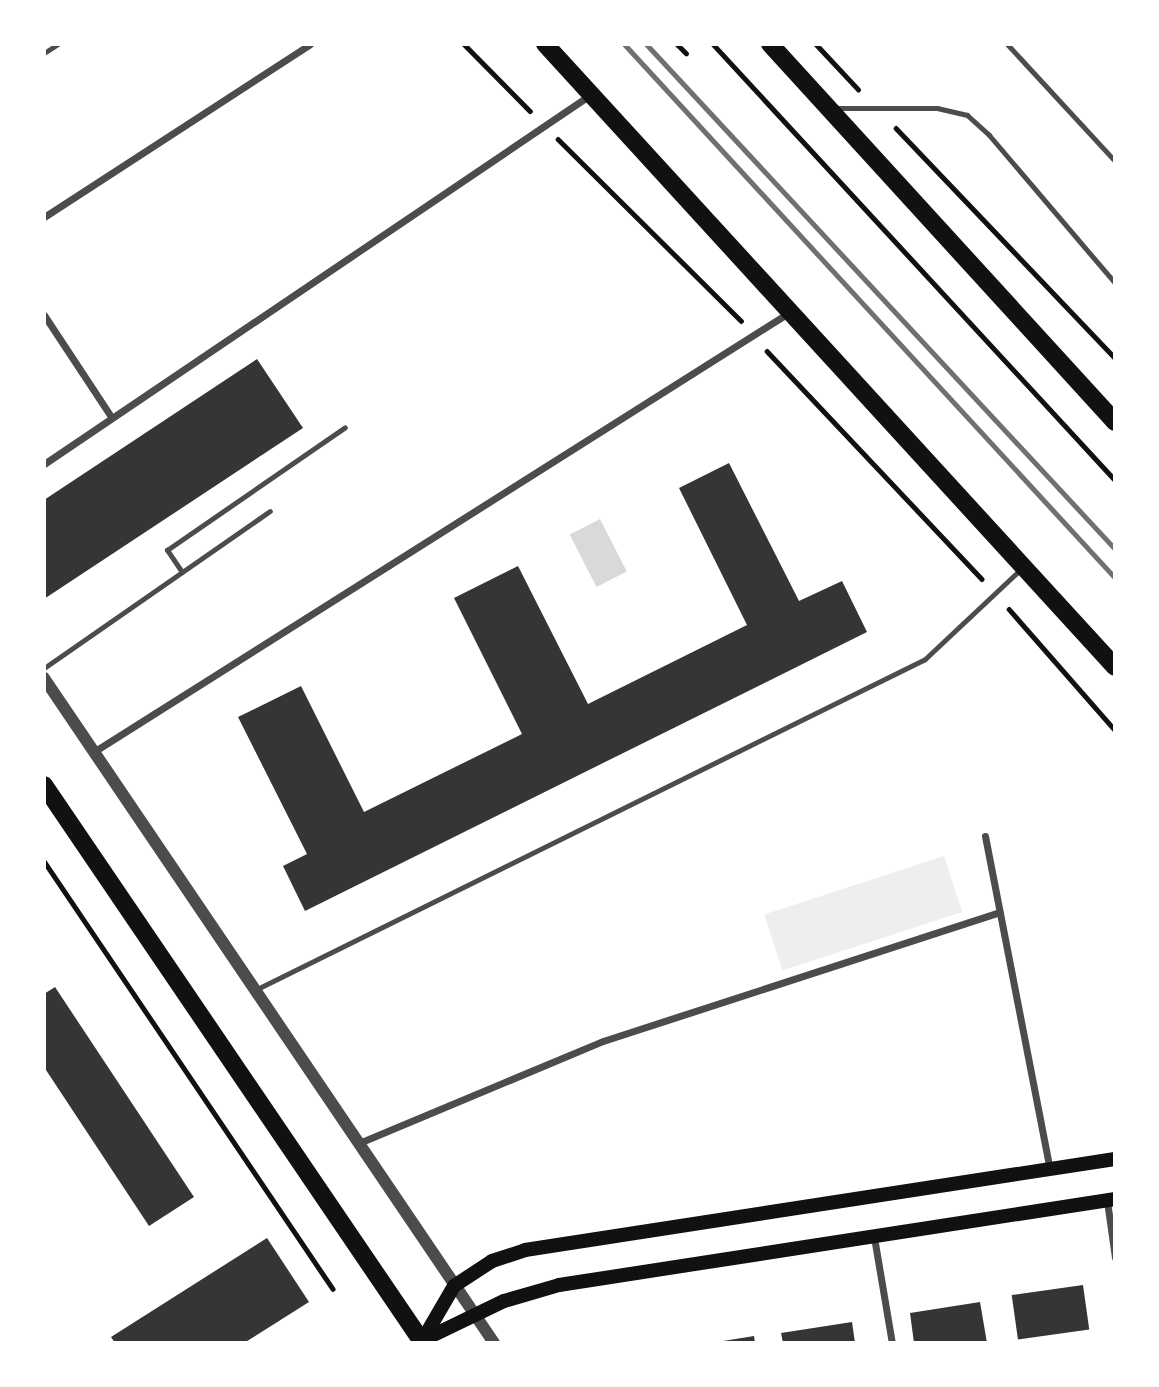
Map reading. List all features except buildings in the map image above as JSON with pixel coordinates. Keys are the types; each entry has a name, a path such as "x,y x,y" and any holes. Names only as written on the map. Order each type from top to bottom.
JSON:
{"main road":[{"path":"545,44 1115,667"},
{"path":"770,44 1115,422"},
{"path":"44,785 421,1342"},
{"path":"421,1342 454,1286 492,1261 545,1245 1115,1159"},
{"path":"421,1342 474,1315 559,1285 1111,1199"}],"street":[{"path":"44,217 310,44"},
{"path":"44,464 590,94"},
{"path":"95,751 790,312"},
{"path":"44,315 112,418"},
{"path":"44,678 494,1343"},
{"path":"985,836 1050,1169"},
{"path":"359,1143 603,1041 1000,912"},
{"path":"1111,1199 1115,1257"},
{"path":"873,1236 892,1343"}],"lane":[{"path":"44,53 58,44"},
{"path":"1007,44 1115,161"},
{"path":"831,108 954,110 977,122 1115,284"},
{"path":"183,572 167,550 345,427"},
{"path":"44,668 270,511"},
{"path":"255,990 925,659 1024,566"}],"path":[{"path":"464,44 753,336 995,593 1115,730"},
{"path":"677,44 686,53"},
{"path":"713,44 1115,480"},
{"path":"816,44 1115,358"},
{"path":"44,861 334,1289"}],"shaded area":[{"path":"600,519 627,572 596,587 570,534"},
{"path":"944,856 962,912 782,971 764,914"}],"railway":[{"path":"624,44 1115,578"},
{"path":"646,44 1115,549"}]}
